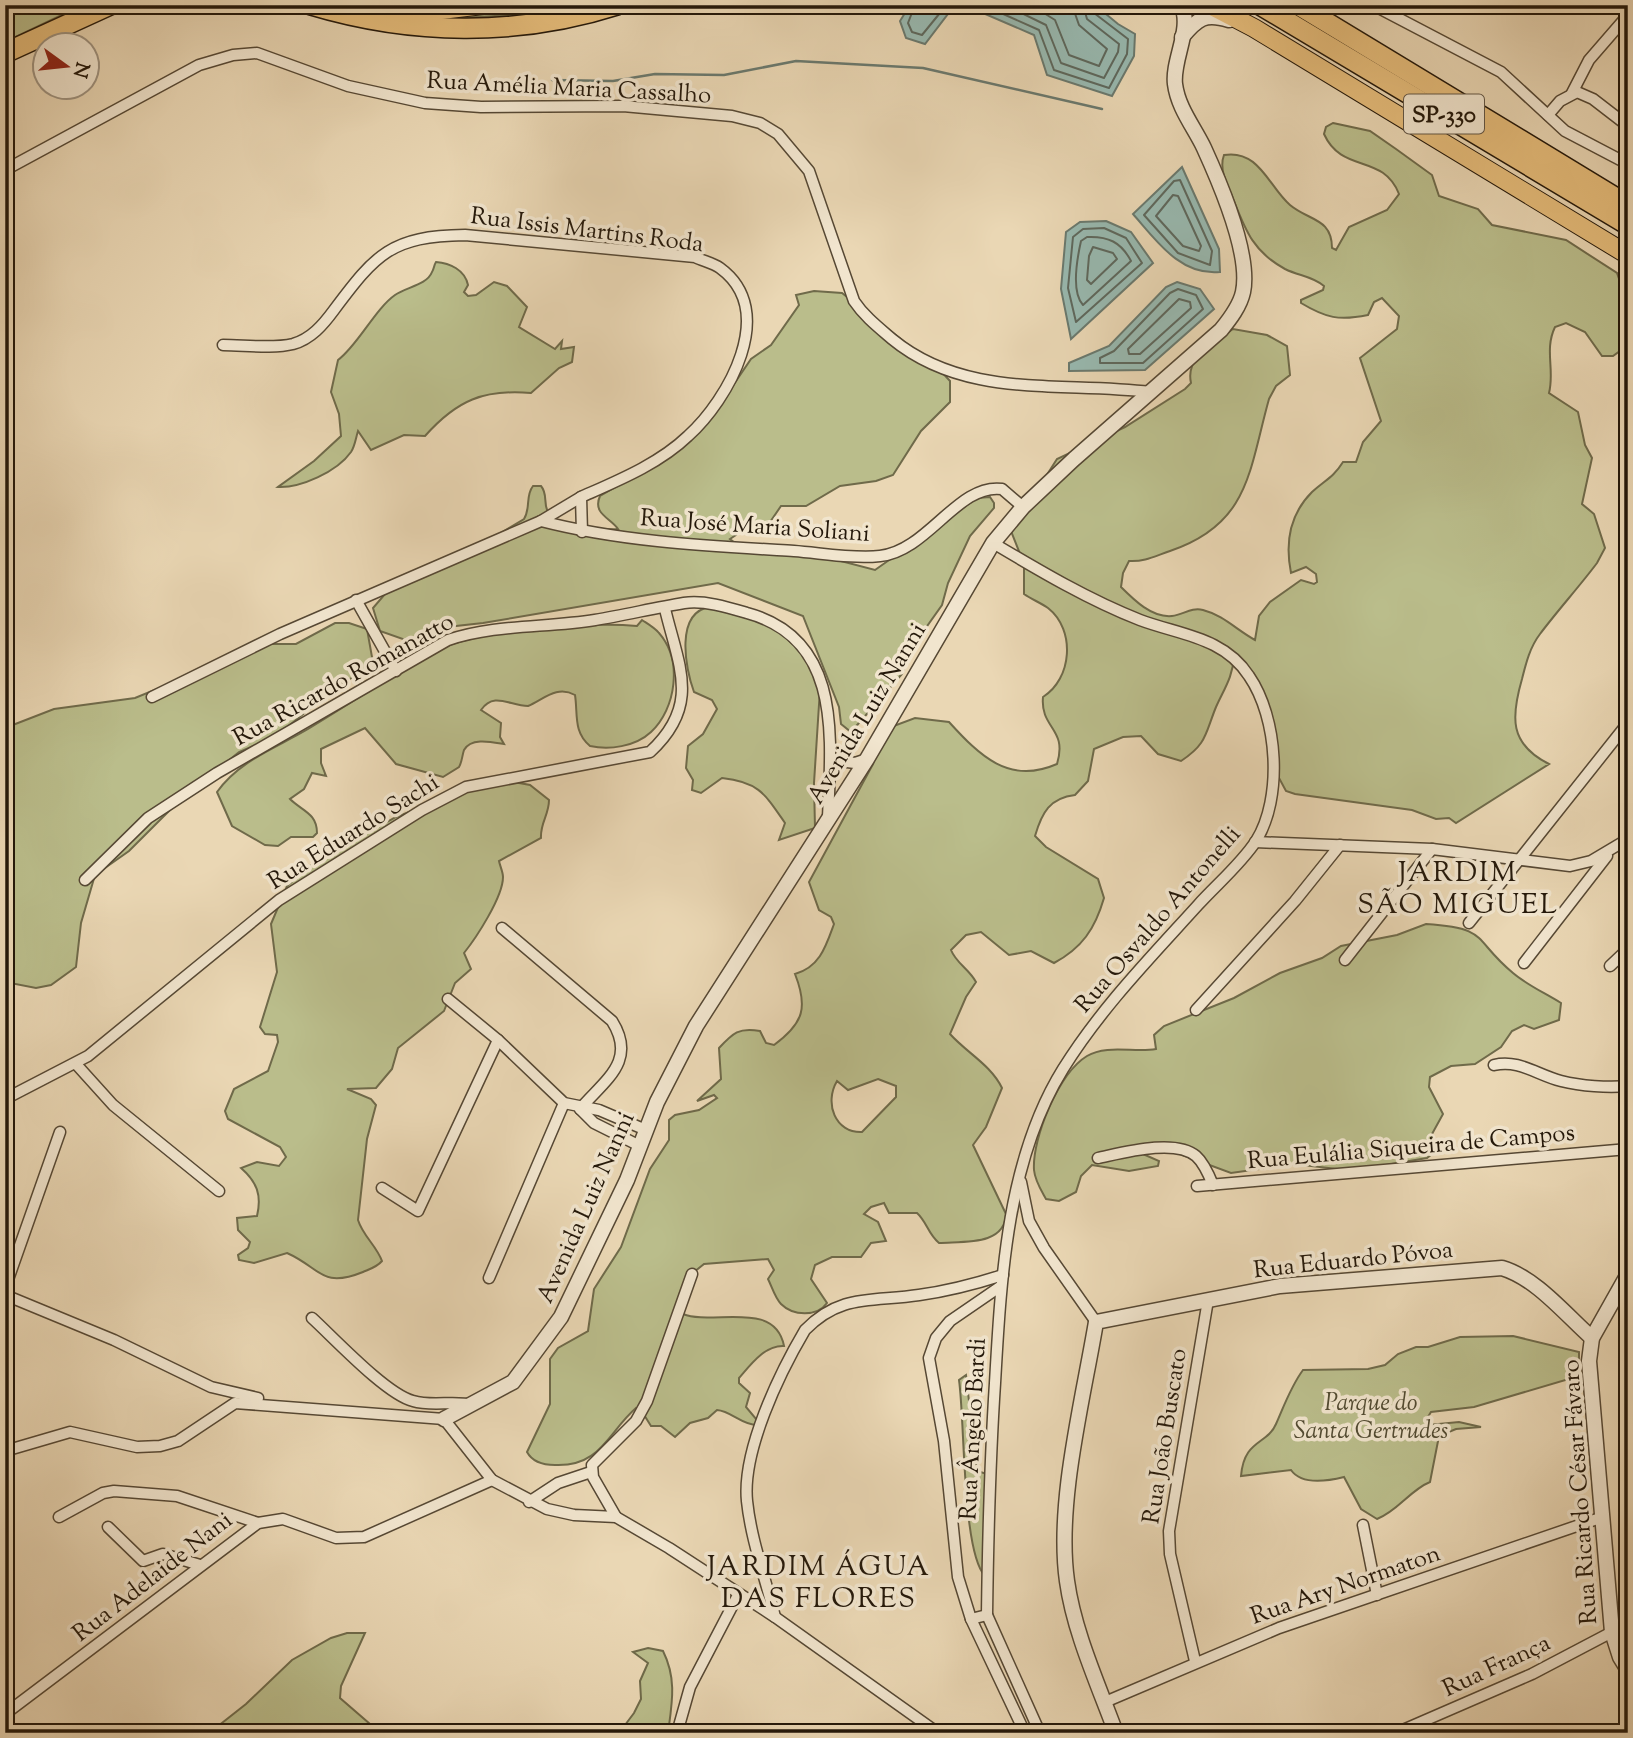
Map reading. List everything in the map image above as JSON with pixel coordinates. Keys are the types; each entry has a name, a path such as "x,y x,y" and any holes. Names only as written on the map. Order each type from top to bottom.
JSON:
{"highway":[{"path":"5,53 110,5"},
{"path":"311,5 403,26 459,29 539,23 617,5"},
{"path":"371,5 441,10 483,5"},
{"path":"1210,5 1254,28 1628,255"},
{"name":"SP-330","path":"1260,5 1628,225"},
{"name":"SP-330","path":"1298,5 1628,205"}],"street":[{"name":"Avenida Luiz Nanni","path":"444,1419 520,1376 561,1317 627,1180 657,1102 696,1026 867,759 993,543 1023,507 1222,330 1243,294 1244,272 1237,239 1204,148 1180,104 1175,85 1185,21 1181,5"},
{"path":"1373,5 1391,10 1501,72 1548,115 1586,144 1628,164"},
{"path":"1181,38 1206,15 1254,28"},
{"path":"1548,115 1560,101 1572,93 1589,60 1628,15"},
{"name":"Rua Amélia Maria Cassalho","path":"5,170 200,65 233,55 257,52 348,86 425,103 481,107 623,106 732,116 760,124 778,134 801,158 854,301 861,311 904,349 936,368 965,377 1041,388 1106,387 1150,392"},
{"path":"1572,93 1582,93 1593,99 1628,126"},
{"name":"Rua Issis Martins Roda","path":"223,345 292,344 308,337 322,326 366,268 385,252 406,241 433,235 465,235 695,257 720,268 743,299 748,318 738,362 720,396 704,419 673,448 627,475 581,497"},
{"name":"Rua José Maria Soliani","path":"541,521 582,532 733,547 879,556 914,544 980,490 1002,489 1023,507"},
{"path":"152,697 280,634 541,521 581,497 582,532"},
{"name":"Rua Osvaldo Antonelli","path":"993,543 1055,580 1140,620 1207,640 1233,657 1249,675 1261,697 1268,723 1274,777 1273,798 1255,842 1101,1011 1041,1106 1021,1179"},
{"path":"356,600 396,671"},
{"name":"Rua Ricardo Romanatto","path":"85,880 148,818 217,773 448,640 474,631 560,625 665,609 685,603 717,605 757,615 785,628 808,650 822,680 831,760 828,821"},
{"name":"Rua Eduardo Sachi","path":"5,1099 76,1064 279,900 422,810 466,787 650,752 676,719 684,694 683,673 665,609"},
{"path":"1469,923 1627,724"},
{"path":"831,760 855,763 867,759"},
{"path":"830,780 849,788"},
{"path":"1255,842 1432,849 1570,866 1591,861 1628,839"},
{"path":"1196,1010 1295,901 1340,845"},
{"path":"1345,960 1432,849"},
{"path":"1524,963 1611,851"},
{"path":"502,928 612,1021 623,1038 621,1061 580,1109"},
{"path":"1610,966 1628,949"},
{"path":"449,999 498,1040 565,1103 580,1109 599,1110 646,1130"},
{"path":"382,1188 418,1211 498,1040"},
{"path":"1493,1065 1513,1062 1541,1074 1577,1084 1628,1086"},
{"path":"76,1064 113,1105 219,1191"},
{"path":"489,1278 565,1103"},
{"path":"580,1109 594,1123 640,1146"},
{"path":"5,1287 60,1132"},
{"path":"1098,1158 1145,1147 1182,1150 1194,1153 1213,1185"},
{"name":"Rua Eulália Siqueira de Campos","path":"1197,1186 1628,1149"},
{"path":"1021,1179 1029,1221 1044,1248 1096,1322 1073,1456 1065,1549 1071,1602 1116,1733"},
{"name":"Rua Ângelo Bardi","path":"987,1615 988,1503 1002,1281 1007,1229 1021,1179"},
{"path":"1007,1229 1029,1221"},
{"name":"Rua Eduardo Póvoa","path":"1096,1322 1280,1286 1502,1268 1515,1272 1531,1283 1592,1338"},
{"path":"529,1502 558,1483 591,1472 597,1458 636,1421 647,1401 692,1274"},
{"name":"Rua Ricardo César Fávaro","path":"1628,1274 1592,1338 1589,1361 1612,1632 1620,1657 1628,1670"},
{"path":"775,1617 747,1502 747,1465 755,1440 805,1330 818,1317 842,1304 943,1292 1002,1281"},
{"path":"1002,1281 950,1321 936,1338 929,1358 943,1441 958,1577 971,1619 1026,1733"},
{"path":"5,1295 114,1340 211,1387 268,1400 275,1405"},
{"name":"Rua João Buscato","path":"1195,1661 1170,1554 1169,1531 1208,1300"},
{"path":"312,1318 405,1398 431,1404 460,1402 473,1405"},
{"path":"5,1451 70,1432 147,1448 178,1441 235,1403 444,1419 492,1480 529,1502 574,1515 615,1517 669,1548 775,1617 938,1733"},
{"path":"591,1472 615,1517"},
{"name":"Rua Adelaide Nani","path":"5,1714 258,1523 283,1519 320,1535 349,1539 364,1537 492,1480"},
{"path":"59,1517 103,1493 114,1492 177,1496 258,1523"},
{"name":"Rua Ary Normaton","path":"1105,1702 1195,1661 1603,1517"},
{"path":"1363,1525 1377,1595"},
{"path":"108,1527 143,1561 163,1554 200,1565"},
{"path":"677,1733 690,1688 738,1595"},
{"path":"971,1619 987,1615 1040,1733"},
{"name":"Rua França","path":"1396,1733 1532,1674 1612,1632"}],"green space":[{"path":"5,5 83,5 5,42"},
{"path":"508,5 585,5 500,16 414,18"},
{"path":"1333,123 1370,131 1432,175 1439,196 1478,209 1492,225 1566,240 1617,273 1626,299 1624,314 1628,321 1628,345 1613,356 1602,356 1585,332 1566,323 1555,327 1550,344 1549,393 1578,412 1585,445 1592,458 1582,504 1594,514 1605,548 1597,563 1537,639 1529,655 1518,693 1515,717 1520,738 1526,748 1549,764 1456,823 1449,818 1436,819 1412,810 1286,791 1279,778 1277,747 1265,712 1234,656 1230,677 1201,744 1181,761 1158,754 1141,736 1123,737 1094,749 1088,781 1075,795 1059,799 1048,808 1035,836 1046,847 1098,879 1104,898 1092,928 1080,944 1054,963 1031,951 1009,955 981,932 966,935 951,950 976,982 966,997 950,1034 985,1066 1002,1088 986,1127 973,1145 1006,1214 1004,1224 998,1232 981,1240 939,1243 917,1213 889,1213 884,1203 871,1207 864,1214 878,1222 886,1241 871,1243 861,1257 832,1257 815,1265 811,1279 827,1303 823,1308 811,1313 792,1311 779,1302 768,1279 774,1270 768,1259 704,1264 694,1272 683,1314 695,1317 756,1318 768,1323 778,1332 784,1346 765,1352 739,1378 739,1383 750,1393 746,1407 757,1420 757,1425 717,1410 708,1418 690,1423 675,1437 661,1426 651,1426 641,1410 636,1408 602,1446 583,1460 555,1465 536,1461 527,1452 550,1404 550,1359 558,1348 588,1331 594,1289 621,1247 650,1169 669,1140 669,1120 675,1115 699,1110 717,1098 714,1095 697,1101 721,1079 719,1048 733,1035 747,1030 760,1031 766,1043 774,1045 792,1029 801,1014 801,996 795,974 811,966 821,955 834,924 831,917 819,910 809,882 873,764 883,730 915,718 949,722 972,746 997,764 1024,771 1040,770 1057,764 1059,743 1045,716 1043,697 1053,689 1065,667 1066,641 1057,617 1048,608 1024,594 1024,564 1011,531 1057,459 1125,427 1185,389 1191,383 1192,365 1197,358 1233,329 1267,335 1287,346 1290,375 1276,386 1269,399 1250,471 1231,510 1216,526 1196,540 1150,558 1129,561 1123,573 1121,587 1144,607 1157,614 1172,616 1203,610 1224,619 1255,640 1259,616 1270,602 1301,580 1314,584 1317,582 1316,574 1306,567 1291,573 1289,540 1294,520 1304,501 1343,462 1356,462 1363,442 1381,421 1360,358 1397,329 1399,316 1382,298 1374,302 1368,315 1349,318 1326,315 1301,303 1301,300 1323,290 1324,286 1285,269 1257,247 1241,219 1222,165 1224,155 1236,155 1255,163 1290,205 1324,225 1331,238 1332,248 1336,250 1349,227 1387,210 1399,194 1392,181 1383,173 1351,160 1332,146 1324,134 1326,127","holes":["878,1079 896,1086 896,1097 862,1132 845,1128 834,1115 832,1098 837,1081 848,1090"]},
{"path":"436,262 451,266 464,275 468,285 464,292 468,296 476,295 494,282 507,286 527,307 519,327 555,349 562,341 561,349 574,347 572,362 559,368 531,393 485,395 460,406 425,436 404,435 371,450 358,431 351,452 337,466 307,482 278,487 314,461 341,436 339,414 331,392 338,360 388,301 426,280"},
{"path":"814,291 842,293 939,369 950,381 950,402 921,431 893,475 876,481 840,486 806,506 781,506 768,525 739,533 730,539 735,543 814,554 875,570 977,498 990,497 994,503 994,508 970,536 948,583 942,605 913,646 902,674 851,732 841,724 839,707 803,616 718,583 447,627 414,643 380,631 373,608 385,594 465,555 524,519 533,486 541,486 548,512 560,522 580,527 618,529 600,511 600,496 661,461 719,406 751,359 771,345 799,305 796,295"},
{"path":"710,607 764,618 810,660 820,689 814,783 815,828 779,840 785,823 760,791 745,783 722,778 701,793 692,790 693,780 686,768 688,746 703,734 717,709 712,700 694,692 686,656 687,630 691,619 699,611"},
{"path":"642,620 657,631 667,644 674,670 671,698 666,711 660,722 645,737 630,744 613,747 590,746 579,729 575,695 568,692 556,692 528,706 491,701 481,710 501,723 500,737 504,744 482,741 472,743 464,750 459,767 443,777 396,764 365,728 321,749 321,763 326,776 312,773 304,789 290,799 314,821 317,833 313,837 291,837 278,846 265,845 232,826 217,792 236,771 436,651 477,638 505,633 592,625 637,626"},
{"path":"335,623 349,623 367,629 372,657 366,670 339,685 275,737 239,752 180,800 129,851 95,875 81,923 76,967 51,985 36,988 5,982 5,728 54,709 135,698 267,644 296,644"},
{"path":"498,779 530,785 549,800 541,838 499,861 503,877 499,895 482,928 464,953 471,969 455,983 444,1011 398,1048 392,1069 376,1088 347,1089 371,1099 376,1105 367,1139 358,1220 382,1261 363,1272 338,1278 322,1274 287,1253 254,1263 239,1260 238,1255 248,1248 250,1242 238,1230 237,1218 257,1216 259,1202 251,1178 241,1168 257,1162 279,1166 286,1157 280,1147 228,1119 225,1111 234,1089 268,1071 278,1042 277,1035 265,1034 260,1027 277,972 271,924 287,886 311,865 396,817"},
{"path":"1426,924 1471,932 1518,977 1561,1003 1559,1020 1534,1029 1524,1025 1512,1031 1501,1047 1475,1064 1451,1066 1430,1077 1429,1087 1443,1114 1432,1134 1432,1154 1427,1158 1368,1168 1337,1169 1294,1164 1231,1173 1177,1153 1148,1151 1143,1154 1159,1161 1158,1166 1129,1171 1092,1165 1081,1176 1076,1192 1059,1201 1046,1199 1034,1170 1038,1141 1057,1091 1077,1064 1087,1056 1103,1050 1156,1049 1154,1035 1164,1026 1234,998 1280,973 1322,958 1341,946 1397,935"},
{"name":"Parque do Santa Gertrudes","path":"1513,1336 1579,1352 1579,1376 1474,1407 1431,1412 1426,1420 1428,1425 1459,1422 1481,1427 1456,1429 1439,1436 1430,1482 1377,1519 1361,1509 1344,1477 1323,1481 1308,1480 1291,1470 1241,1476 1246,1455 1272,1431 1303,1370 1368,1369 1385,1365 1398,1354 1416,1347 1428,1347 1460,1337"},
{"path":"966,1375 977,1471 987,1474 985,1576 972,1541 968,1514 959,1380"},
{"path":"347,1633 365,1633 341,1686 340,1698 370,1724 371,1733 165,1733 213,1730 246,1704 292,1660 331,1638"},
{"path":"648,1648 663,1651 670,1671 672,1691 668,1733 603,1733 625,1725 634,1713 641,1699 640,1681 648,1663 633,1652"}],"water":[{"path":"910,5 1095,5 1135,34 1134,56 1112,96 1047,75 1034,35 976,10 948,14 925,44 906,38 900,21"},
{"path":"1182,167 1219,249 1220,272 1206,272 1181,262 1160,245 1133,214"},
{"path":"1106,221 1131,232 1153,263 1071,339 1061,289 1066,232 1080,222"},
{"path":"1177,282 1200,289 1214,309 1145,370 1069,371 1069,363 1109,346 1166,287"}],"waterway":[{"path":"552,80 613,81 655,74 724,75 796,61 923,68 1102,109"}],"district":[{"name":"JARDIM SÃO MIGUEL","path":"1458,887"},
{"name":"JARDIM ÁGUA DAS FLORES","path":"819,1581"}]}
